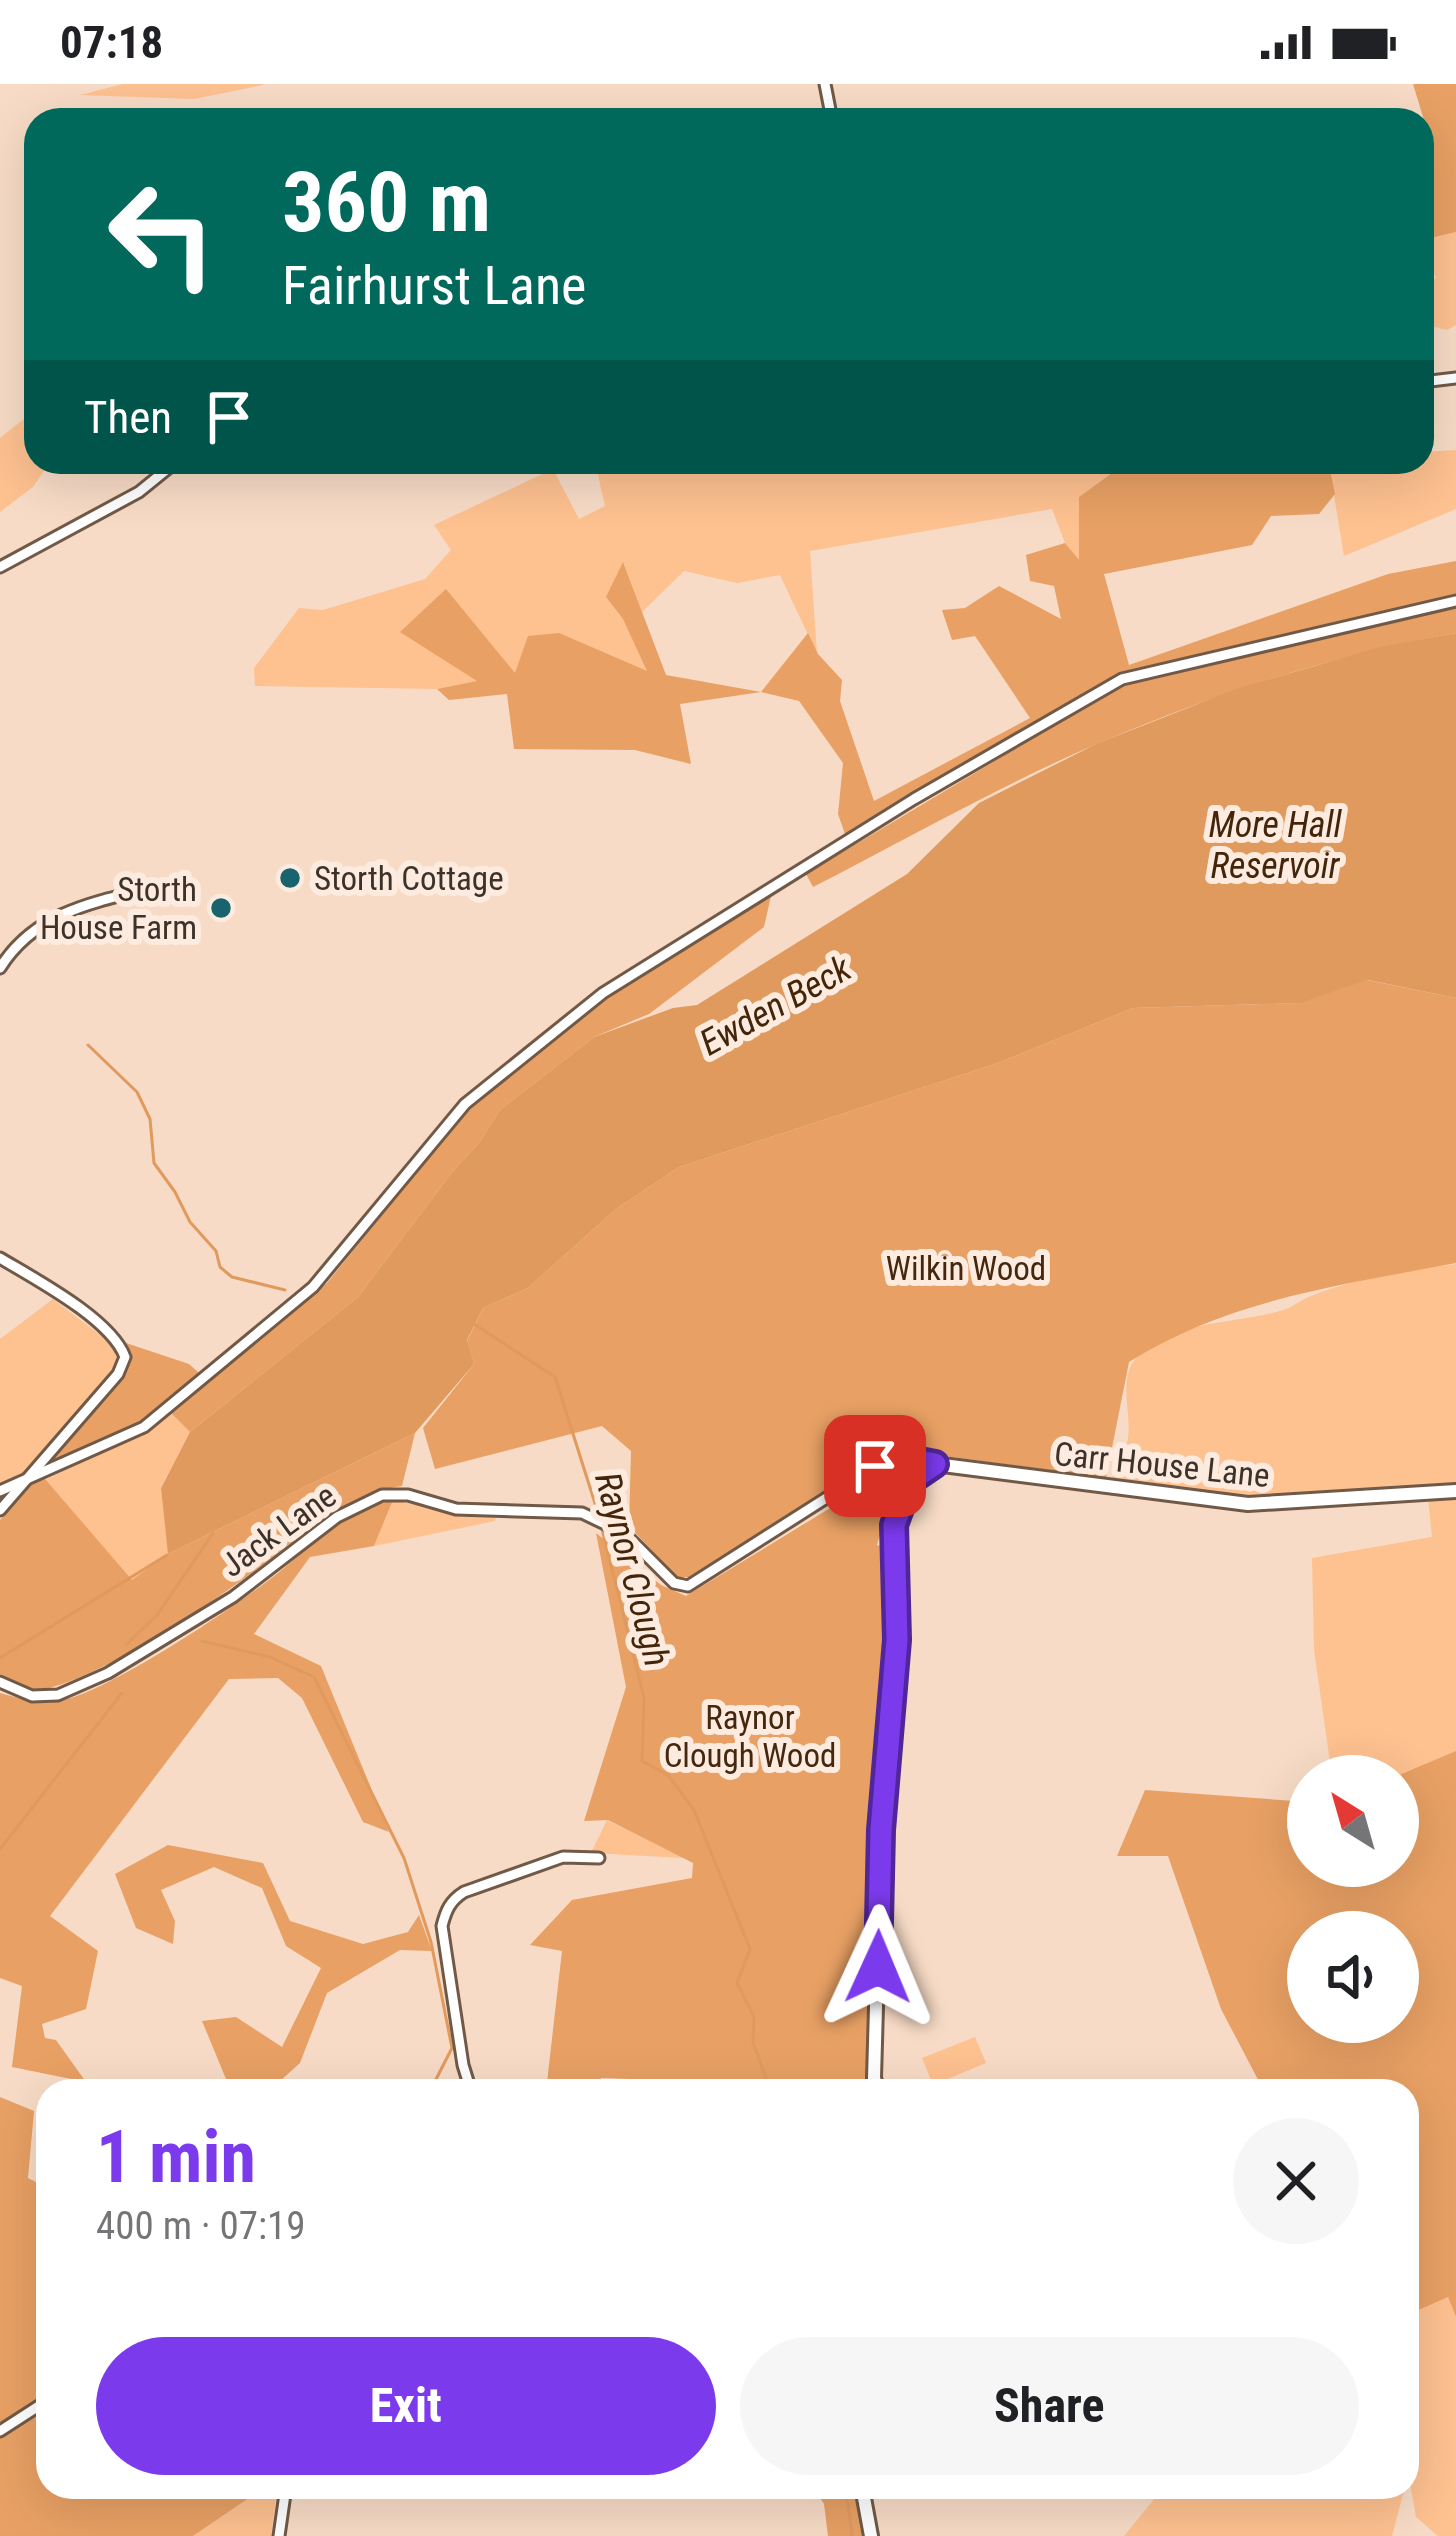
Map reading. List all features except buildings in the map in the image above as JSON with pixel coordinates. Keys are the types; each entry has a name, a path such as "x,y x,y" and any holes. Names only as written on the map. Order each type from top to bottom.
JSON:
{"street":[{"path":"0,567 162,474"},
{"path":"0,1491 144,1427 313,1287 465,1104 603,993 882,818 1123,679 1456,601"},
{"path":"0,968 23,938 70,908 148,889"},
{"path":"0,1258 101,1327 121,1347 124,1357 118,1374 0,1510"},
{"name":"Jack Lane","path":"0,1682 32,1696 58,1695 96,1678 233,1597 311,1535 382,1495 408,1495 456,1509 582,1513 624,1533 674,1582 688,1586 886,1460 899,1457 935,1464"},
{"path":"874,2079 881,1830 897,1640 894,1525 910,1481 935,1464"},
{"name":"Carr House Lane","path":"935,1464 1248,1504 1456,1491"},
{"path":"467,2079 442,1926 453,1898 562,1857 599,1858"},
{"path":"0,2432 36,2408"},
{"path":"279,2536 284,2499"},
{"path":"864,2499 871,2536"}],"shaded area":[{"path":"123,84 263,85 194,99 80,95"},
{"path":"1456,232 1456,325 1447,330 1434,327 1434,237"},
{"path":"24,419 24,474 42,474 33,487 0,512 0,438"},
{"path":"1456,450 1456,509 1344,556 1330,474 1434,474 1434,451"},
{"path":"542,474 556,474 579,519 605,506 598,474 1111,474 1079,497 1079,562 1065,543 1052,509 810,551 817,654 780,575 737,583 684,571 642,612 624,564 606,597 623,619 649,672 515,674 437,689 255,686 254,668 299,608 323,610 425,579 451,550 434,525"},
{"path":"1456,1264 1456,1487 1251,1500 1112,1481 1128,1438 1128,1375 1137,1357 1152,1344 1188,1329 1286,1309 1344,1285"},
{"path":"53,1299 108,1341 118,1358 25,1474 0,1486 0,1339"},
{"path":"171,1413 190,1432 161,1487 169,1559 133,1582 45,1480 145,1432"},
{"path":"1456,1495 1456,1762 1419,1771 1419,1755 1329,1755 1314,1650 1312,1558 1432,1537 1428,1498"},
{"path":"393,1500 458,1514 496,1513 495,1521 374,1546"},
{"path":"607,1820 684,1858 591,1853"},
{"path":"975,2037 986,2063 947,2079 931,2079 922,2058"},
{"path":"1448,2296 1456,2317 1456,2536 1438,2536 1416,2517 1413,2499 1419,2499 1419,2309"},
{"path":"247,2499 276,2499 271,2536 193,2536"},
{"path":"1154,2499 1402,2499 1392,2536 1124,2536"}],"green space":[{"path":"1413,84 1456,84 1456,232 1434,237 1434,108 1420,108"},
{"path":"1111,474 1331,474 1335,494 1319,514 1271,516 1252,545 1104,574 1129,665 1388,574 1456,561 1456,633 1319,665 1142,725 1026,776 813,887 806,874 1124,684 1172,673 1156,668 1121,675 845,834 838,814 843,763 799,701 761,692 808,633 818,654 842,680 840,701 874,801 1030,718 975,636 952,640 942,610 965,608 999,586 1061,619 1054,586 1030,581 1026,555 1065,543 1079,560 1079,497"},
{"path":"623,562 666,675 761,692 680,704 691,764 635,750 514,749 507,694 449,700 437,689 477,681 400,632 446,589 515,673 528,636 559,633 647,671 623,619 606,597"},
{"path":"771,896 764,927 649,1014 594,1037 500,1110 358,1297 190,1432 171,1413 327,1283 469,1108 608,995"},
{"name":"Wilkin Wood","path":"1367,980 1456,998 1456,1263 1329,1287 1246,1309 1206,1323 1129,1362 1106,1478 894,1449 689,1577 677,1577 629,1526 631,1451 602,1426 435,1469 423,1428 474,1364 467,1341 483,1308 528,1288 616,1209 679,1167 998,1063 1133,1008 1300,1003"},
{"path":"123,1342 189,1364 199,1373 141,1422 51,1462 123,1377 132,1354"},
{"path":"415,1433 402,1486 362,1497 327,1516 153,1639 92,1672 37,1691 0,1674 0,1520 32,1482 45,1479 132,1580 168,1554"},
{"name":"Raynor Clough Wood","path":"907,1473 889,1503 877,1545 888,1548 892,1645 869,1953 867,2079 547,2079 562,1951 530,1945 572,1900 692,1878 693,1863 608,1820 584,1821 626,1687 596,1533 661,1585 686,1596 890,1475"},
{"path":"393,1500 374,1546 310,1557 254,1634 321,1666 389,1832 363,1822 302,1698 278,1678 229,1679 50,1916 98,1951 86,2009 42,2024 45,2038 56,2040 84,2079 12,2067 22,1986 0,1978 0,1693 54,1702 103,1685 233,1606 346,1519"},
{"path":"1456,1751 1456,2317 1448,2297 1419,2310 1419,2079 1258,2079 1221,2009 1168,1856 1117,1856 1145,1790 1287,1800 1287,1887 1419,1887 1419,1767"},
{"path":"168,1845 263,1863 290,1921 363,1944 408,1932 419,1915 432,1951 400,1950 327,1993 300,2063 282,2079 226,2079 202,2021 236,2017 282,2047 321,1968 286,1946 262,1888 214,1867 161,1890 175,1921 173,1944 136,1928 115,1874"},
{"path":"0,2097 34,2111 28,2178 36,2182 36,2401 0,2424"},
{"path":"36,2415 36,2499 247,2499 193,2536 0,2536 0,2438"},
{"path":"821,2499 859,2499 865,2536 828,2536"}],"water":[{"name":"More Hall Reservoir","path":"1456,633 1456,998 1368,980 1301,1003 1133,1008 998,1063 679,1167 616,1209 528,1288 483,1308 467,1340 474,1364 415,1433 168,1554 161,1488 190,1432 358,1297 500,1110 594,1037 673,1008 697,1005 907,874 979,803 1096,744 1236,689 1380,647"}],"waterway":[{"path":"88,1045 137,1092 150,1119 154,1163 190,1222 216,1251 220,1267 232,1277 285,1290"},
{"name":"Raynor Clough","path":"474,1324 555,1377 599,1516"},
{"name":"Raynor Clough","path":"601,1525 644,1698 642,1761 668,1775 694,1810 750,1949 737,1983 754,2017 753,2043 766,2079"},
{"name":"Ewden Beck","path":"126,1645 158,1614 213,1533"},
{"name":"Ewden Beck","path":"0,1658 167,1555"},
{"path":"202,1641 270,1657 314,1677 404,1858 431,1942 452,2048 436,2079"},
{"path":"0,1849 122,1693"},
{"name":"Raynor Clough","path":"846,2499 852,2536"}],"place":[{"name":"Storth Cottage","path":"290,878"},
{"name":"Storth House Farm","path":"221,908"}],"route":[{"path":"875,1466 899,1457 935,1464 910,1481 894,1525 897,1640 881,1830 878,1967"}]}
